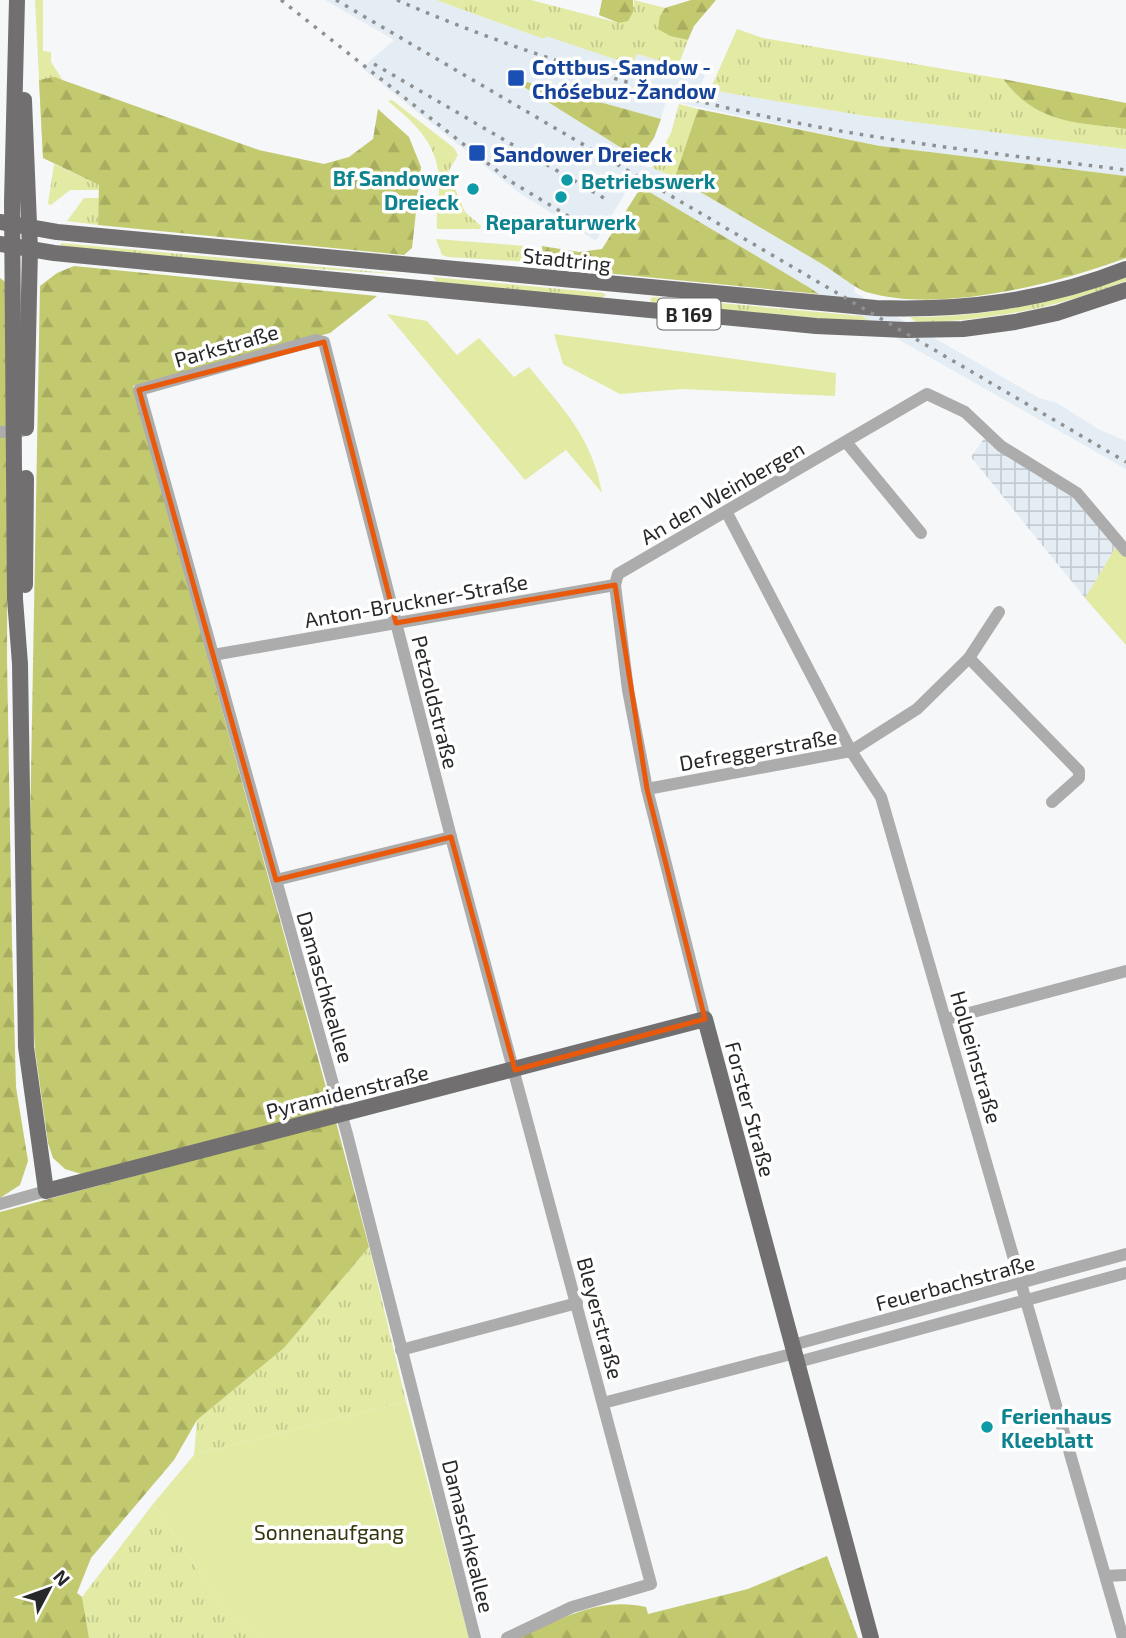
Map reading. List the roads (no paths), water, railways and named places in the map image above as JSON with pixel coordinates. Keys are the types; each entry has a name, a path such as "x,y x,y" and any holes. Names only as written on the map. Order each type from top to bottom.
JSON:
{"main road":[{"path":"18,0 6,245 14,431 26,572 20,664 26,1047 46,1191"},
{"path":"14,431 30,249 18,0"},
{"name":"Stadtring","path":"6,223 789,302 914,310 963,308 1038,297 1126,269"},
{"name":"Stadtring","path":"6,245 816,326 906,330 963,329 1027,320 1126,290"},
{"name":"Pyramidenstraße","path":"46,1191 705,1019"},
{"name":"Forster Straße","path":"705,1019 871,1638"}],"street":[{"name":"Parkstraße","path":"139,390 316,340 324,342"},
{"name":"Petzoldstraße","path":"324,342 515,1070"},
{"name":"Damaschkeallee","path":"139,390 341,1114 475,1638"},
{"name":"An den Weinbergen","path":"616,580 927,394 965,412 1001,446 1077,493 1126,551"},
{"path":"846,442 921,533"},
{"name":"Holbeinstraße","path":"727,513 851,751 881,797 947,1018 1123,1638"},
{"name":"Anton-Bruckner-Straße","path":"213,655 616,580"},
{"name":"Forster Straße","path":"616,580 628,690 648,789 705,1019"},
{"name":"Defreggerstraße","path":"648,789 851,751 917,709 969,659 999,612"},
{"path":"969,659 1079,771 1079,778 1052,802"},
{"path":"276,880 452,837"},
{"path":"947,1018 1126,971"},
{"name":"Bleyerstraße","path":"515,1070 650,1576"},
{"name":"Pyramidenstraße","path":"0,1204 46,1191"},
{"name":"Feuerbachstraße","path":"795,1354 1126,1254"},
{"name":"Feuerbachstraße","path":"603,1403 795,1354 1026,1301 1126,1273"},
{"path":"401,1350 577,1303"},
{"path":"1106,1576 1126,1575"},
{"name":"Damaschkeallee","path":"507,1638 572,1607 651,1584 650,1576"}],"railway":[{"path":"281,0 510,181 588,228"},
{"path":"336,0 1126,462"},
{"path":"397,0 567,64 685,98 745,112 897,140 1126,170"},
{"path":"374,64 604,198"}],"place":[{"name":"Cottbus-Sandow - Chóśebuz-Žandow","path":"516,78"},
{"name":"Sandower Dreieck","path":"477,153"},
{"name":"Betriebswerk","path":"567,180"},
{"name":"Bf Sandower Dreieck","path":"473,189"},
{"name":"Reparaturwerk","path":"561,197"},
{"name":"Ferienhaus Kleeblatt","path":"987,1427"}],"park label":[{"name":"Sonnenaufgang","path":"329,1531"}]}
